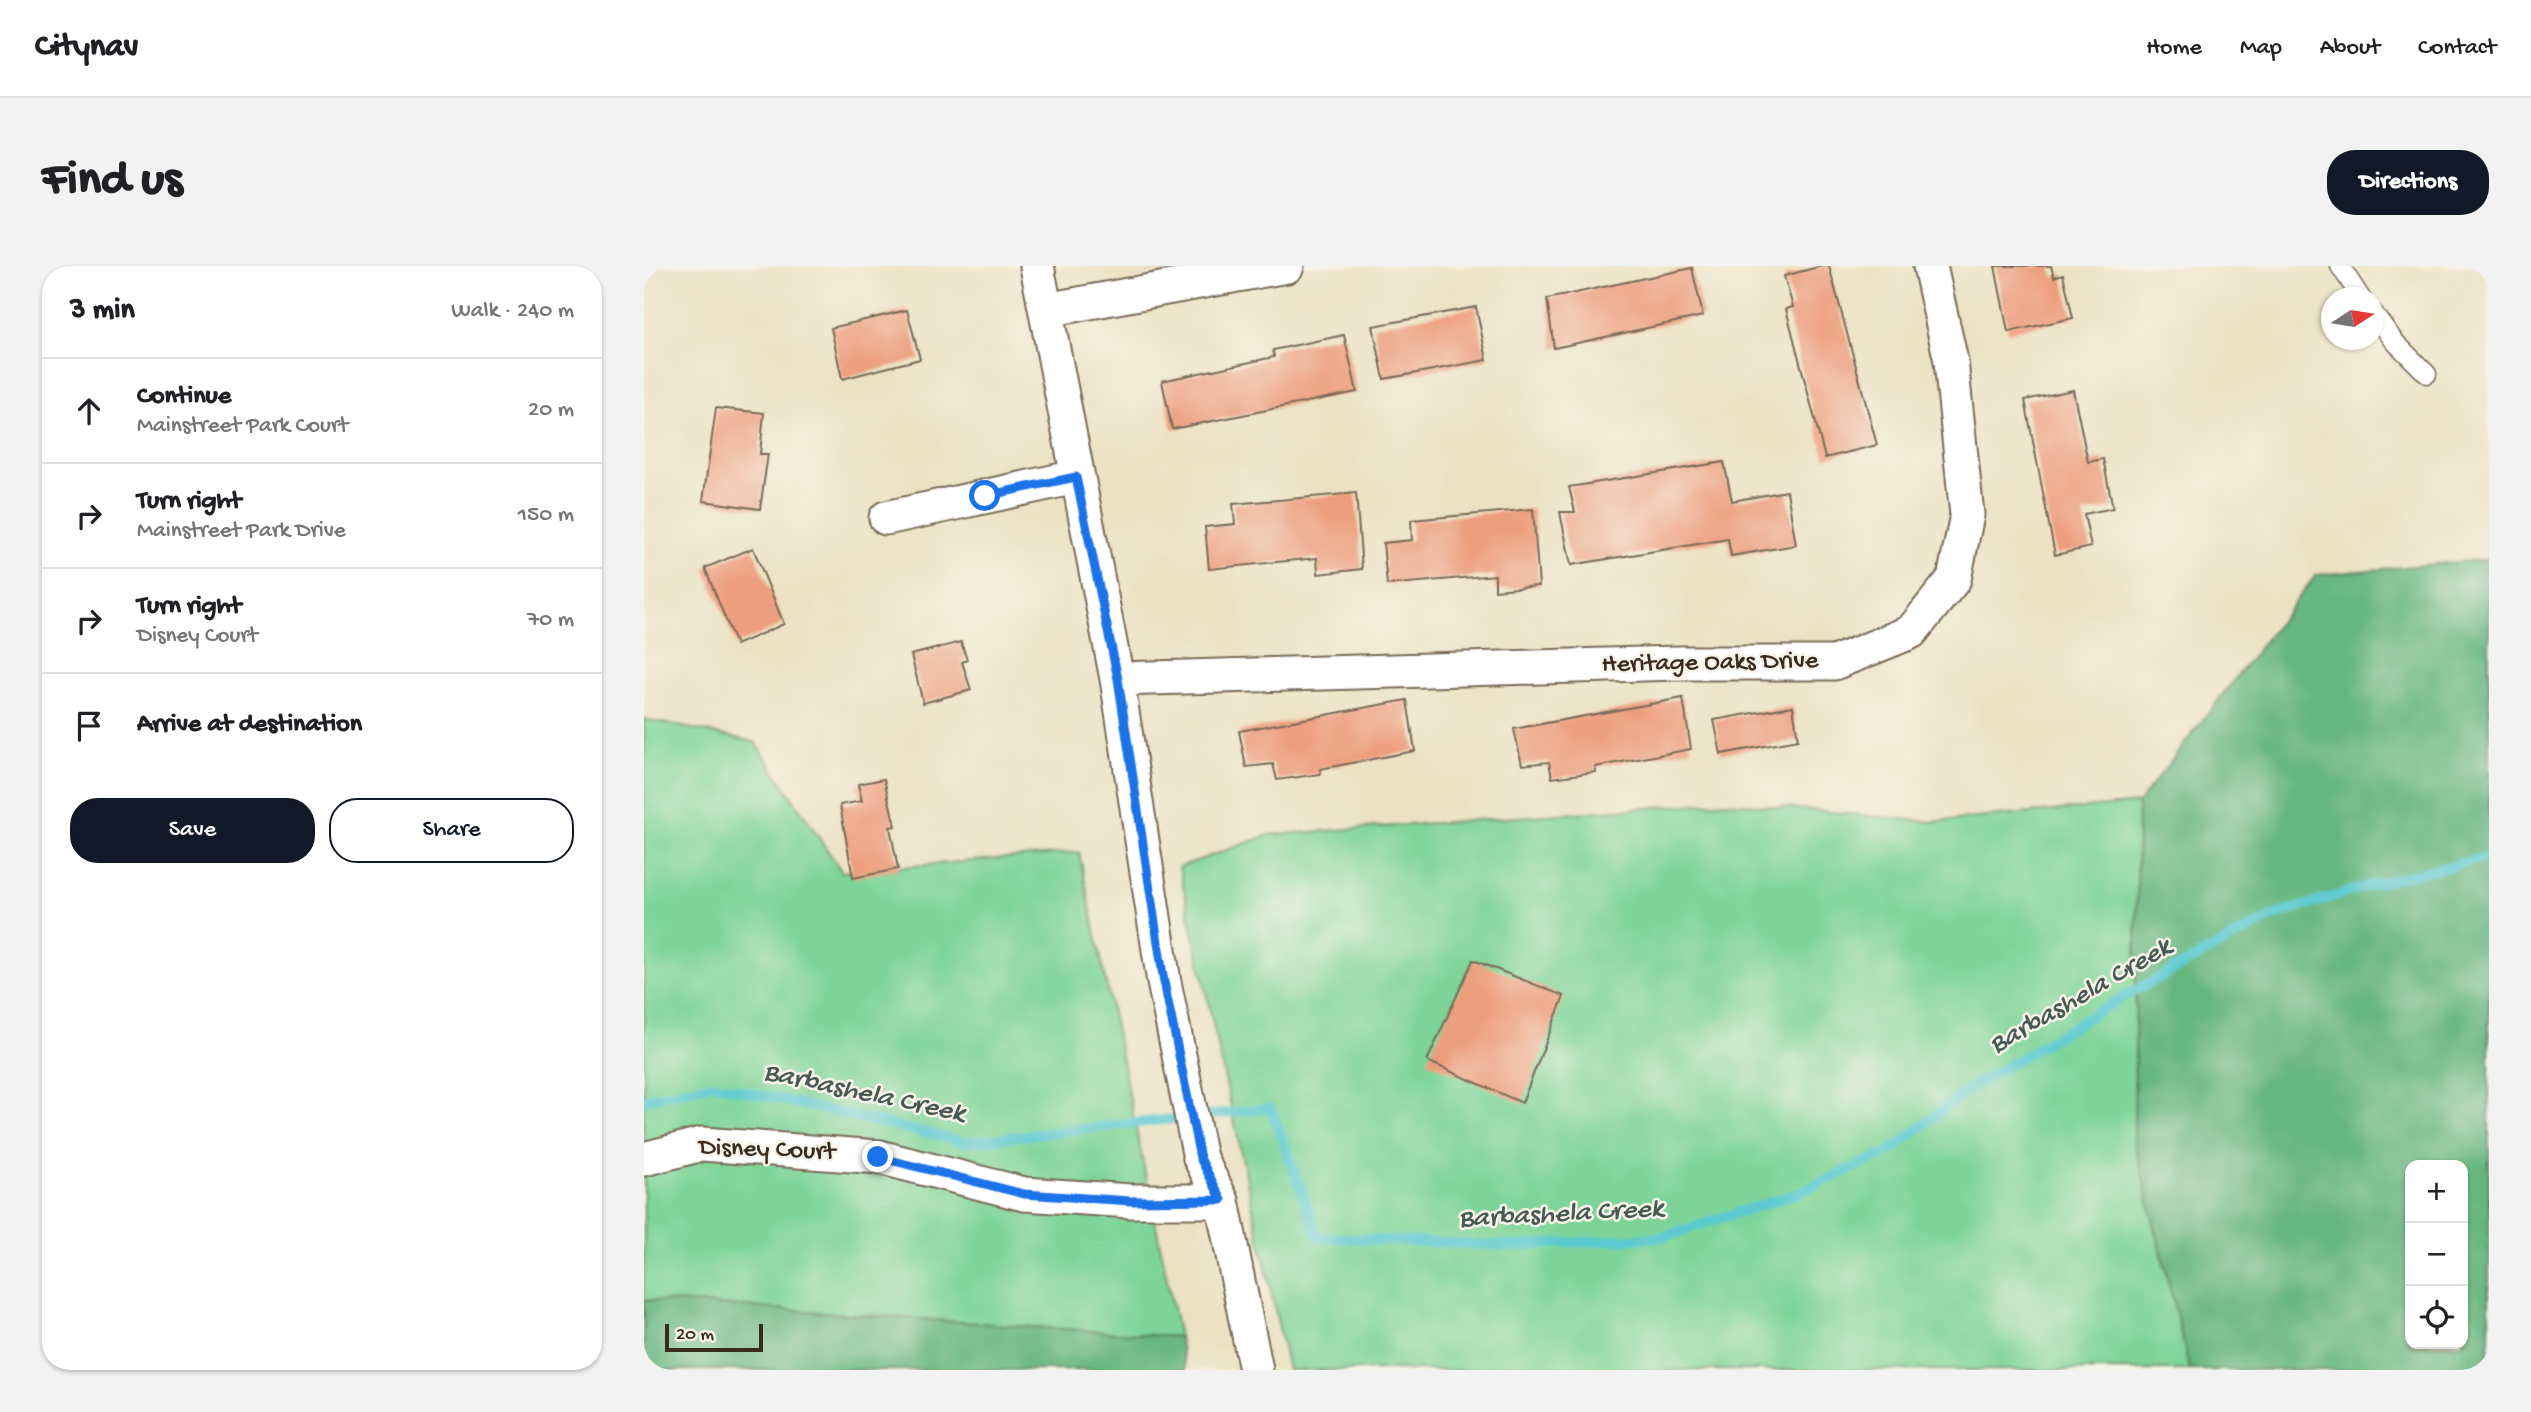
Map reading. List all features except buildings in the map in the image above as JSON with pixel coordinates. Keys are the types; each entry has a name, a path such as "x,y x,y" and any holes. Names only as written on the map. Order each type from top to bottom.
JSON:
{"street":[{"path":"1037,266 1076,477 1118,679 1164,982 1200,1158 1222,1200 1256,1370"},
{"path":"1046,310 1287,266"},
{"name":"Heritage Oaks Drive","path":"1118,679 1678,663 1834,663 1911,632 1954,579 1967,515 1951,361 1930,266"},
{"path":"886,518 1076,477"},
{"name":"Disney Court","path":"644,1159 702,1144 878,1157 1024,1194 1131,1201 1222,1200"}],"lane":[{"path":"2340,266 2354,287"},
{"path":"2384,327 2427,374"}],"green space":[{"path":"2489,559 2489,1370 2190,1370 2134,1140 2138,803 2316,575"},
{"path":"644,719 755,742 842,872 1079,852 1179,1337 644,1300"},
{"path":"1727,802 1933,822 2138,803 2134,1140 2190,1370 1288,1370 1179,867 1269,835"},
{"path":"644,1300 1179,1337 1186,1370 644,1370"}],"waterway":[{"name":"Barbashela Creek","path":"644,1100 713,1084 965,1142 1271,1108 1318,1237 1515,1246 1663,1237 1798,1193 1889,1152 1970,1088 2118,1000 2273,916 2373,884 2489,857"}],"route":[{"path":"878,1157 1024,1194 1131,1201 1222,1200 1200,1158 1164,982 1118,679 1076,477 985,496"}]}
